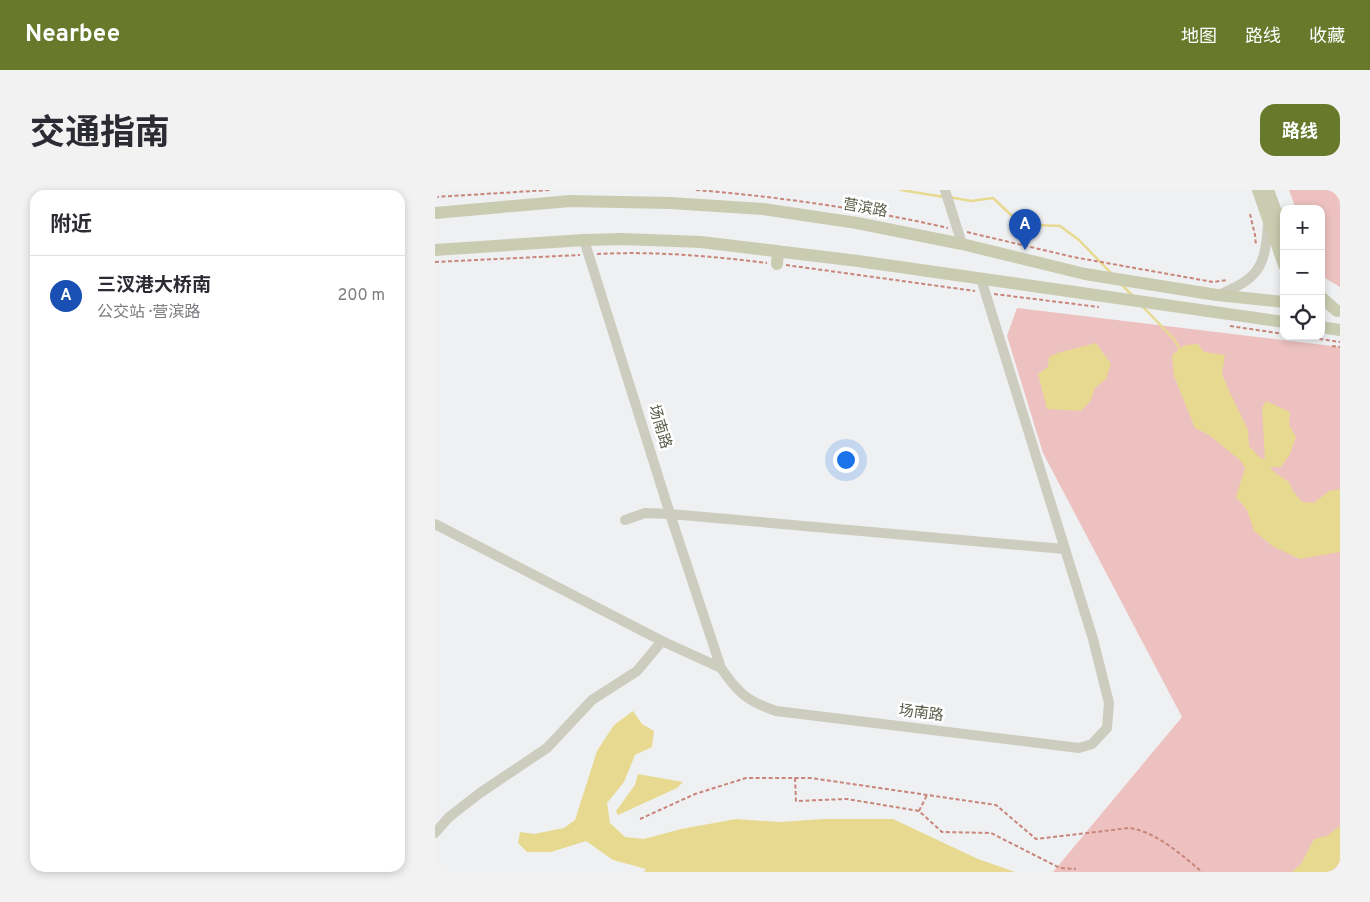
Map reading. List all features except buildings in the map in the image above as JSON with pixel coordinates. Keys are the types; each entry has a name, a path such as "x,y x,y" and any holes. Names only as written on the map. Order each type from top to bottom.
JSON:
{"main road":[{"path":"1258,190 1280,253"},
{"path":"1269,190 1280,222"},
{"name":"营滨路","path":"435,213 570,202 670,203 763,210 857,223 962,244 1085,274 1217,295 1280,302"},
{"path":"435,250 584,240 663,240 778,250 1280,321"},
{"path":"777,264 778,250"},
{"path":"1325,300 1339,312"},
{"path":"1325,310 1339,312"},
{"path":"1325,328 1340,330"}],"street":[{"path":"945,190 962,244"},
{"path":"1217,295 1238,286 1253,276 1261,265 1265,253 1268,221"},
{"name":"场南路","path":"584,240 670,514 721,668 734,688 757,704 776,711 1079,748 1092,744 1107,728 1109,703 1093,639 981,279"},
{"path":"625,520 645,513 670,514 1064,549"},
{"path":"435,524 662,641 721,668"},
{"path":"435,833 449,817 480,793 547,748 592,700 637,671 662,641"}],"path":[{"path":"435,197 550,190"},
{"path":"1250,214 1256,250"},
{"path":"435,262 641,252 682,254 777,264 1085,305"},
{"path":"1073,258 1213,282 1230,279"},
{"path":"1225,325 1280,333"},
{"path":"1325,340 1340,342"},
{"path":"1332,346 1340,347"},
{"path":"640,819 695,794 746,778 818,779 996,805 1036,838 1129,828 1136,829 1182,854 1201,872"},
{"path":"795,778 796,801 847,799 919,811 942,832 991,833 1061,868 1076,869"},
{"path":"919,811 927,795"}],"shaded area":[{"path":"1289,190 1340,190 1340,287 1325,278 1325,205 1295,205"},
{"path":"1017,308 1340,347 1340,872 1053,872 1182,717 1043,453 1007,336"},
{"path":"1096,343 1111,364 1106,379 1095,388 1091,400 1081,411 1047,409 1038,374 1048,367 1049,357"},
{"path":"1198,344 1204,352 1225,355 1222,374 1248,430 1249,446 1260,458 1265,459 1262,408 1266,401 1290,412 1289,425 1296,437 1290,454 1281,467 1270,467 1289,482 1293,491 1302,502 1314,503 1329,491 1340,489 1340,552 1300,559 1274,547 1254,531 1247,510 1236,497 1245,468 1240,460 1209,435 1195,428 1174,376 1172,355 1185,345"},
{"path":"633,711 642,724 654,731 652,747 635,755 624,782 607,803 610,823 625,837 644,839 681,829 736,819 780,822 824,819 893,819 978,859 1015,872 644,872 646,869 613,860 586,841 551,852 527,852 518,843 520,832 534,834 564,828 575,820 597,751 614,725"},
{"path":"638,774 683,782 677,788 618,815 616,811 635,785"},
{"path":"1340,826 1340,872 1292,872 1301,864 1314,839 1327,836"}],"waterway":[{"path":"901,190 944,197"},
{"path":"949,197 971,201 993,198 1011,215 1035,225 1060,226 1079,240 1111,273"},
{"path":"1121,284 1132,295"},
{"path":"1142,306 1173,338 1181,351"}],"place":[{"name":"三汊港大桥南","path":"1025,250"}]}
